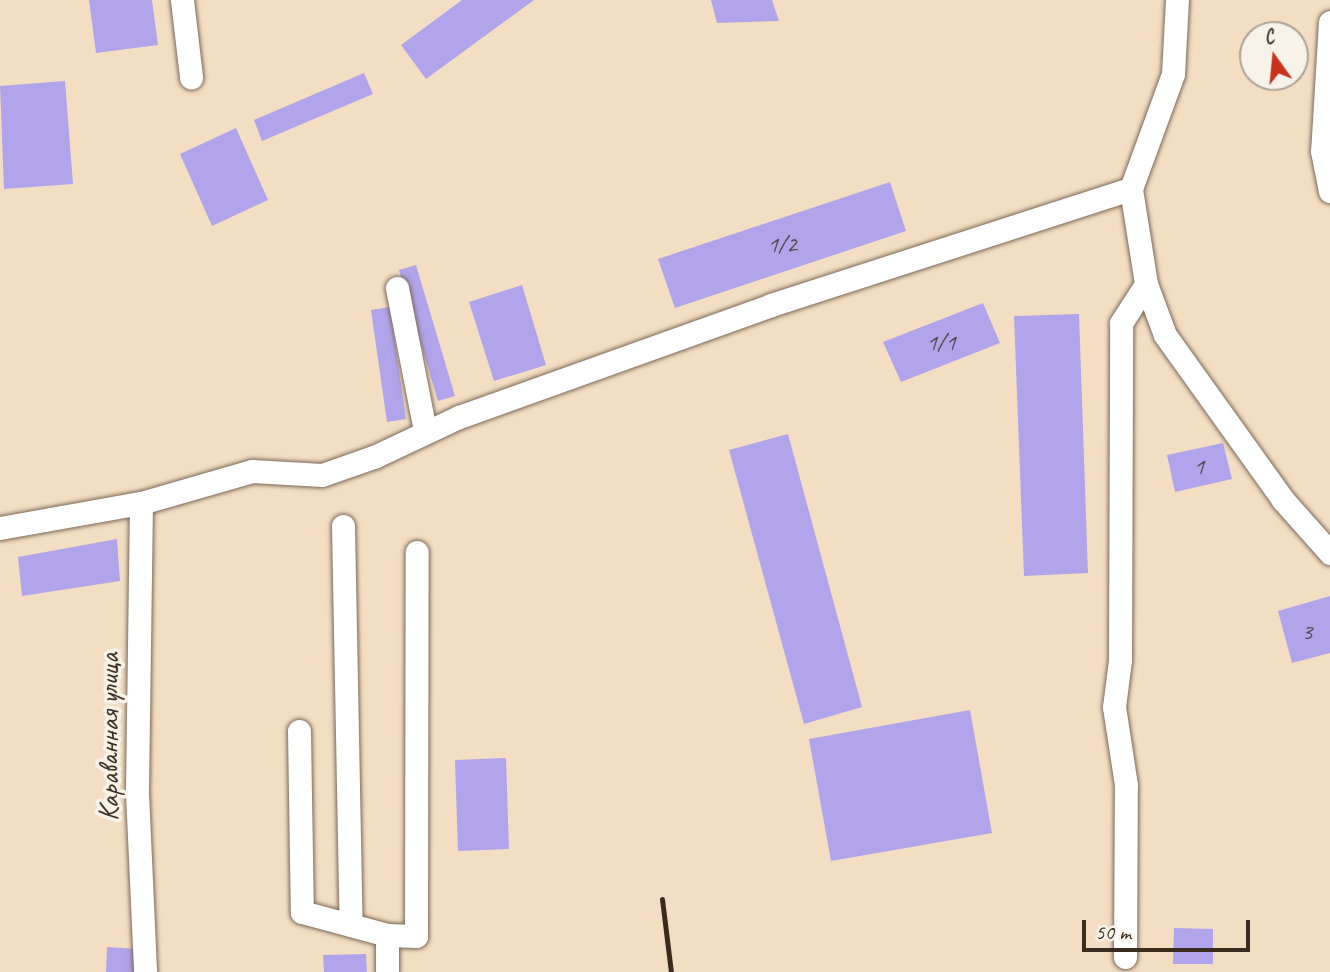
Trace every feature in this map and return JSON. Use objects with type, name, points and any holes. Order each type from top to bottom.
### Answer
[{"type":"street","points":[[182,0],[191,77]]},
{"type":"street","points":[[1177,0],[1172,74],[1130,190],[1146,284],[1165,335],[1283,500],[1330,554]]},
{"type":"street","points":[[1330,22],[1322,151],[1330,191]]},
{"type":"street","points":[[0,528],[141,503],[252,471],[322,475],[376,456],[425,431],[771,305],[1130,190]]},
{"type":"street","points":[[1125,957],[1126,785],[1114,707],[1120,660],[1122,323],[1146,284]]},
{"type":"street","points":[[397,288],[425,431]]},
{"type":"street","name":"Караванная улица","points":[[141,503],[137,793],[145,972]]},
{"type":"street","points":[[343,526],[351,925]]},
{"type":"street","points":[[299,731],[302,912],[387,935],[416,936],[416,552]]},
{"type":"street","points":[[387,935],[387,972]]},
{"type":"building","points":[[89,0],[152,0],[158,45],[96,53]]},
{"type":"building","points":[[462,0],[534,0],[426,79],[401,45]]},
{"type":"building","points":[[711,0],[772,0],[779,21],[717,23]]},
{"type":"building","points":[[364,73],[373,94],[262,141],[254,120]]},
{"type":"building","points":[[65,81],[73,184],[4,189],[0,86]]},
{"type":"building","points":[[236,128],[268,200],[212,226],[180,154]]},
{"type":"building","points":[[890,182],[906,231],[675,308],[658,259]]},
{"type":"building","points":[[416,265],[455,396],[438,401],[399,270]]},
{"type":"building","points":[[522,285],[546,365],[494,381],[469,302]]},
{"type":"building","points":[[983,303],[1000,343],[901,382],[883,342]]},
{"type":"building","points":[[390,307],[406,419],[387,422],[371,310]]},
{"type":"building","points":[[1079,314],[1088,573],[1024,576],[1014,316]]},
{"type":"building","points":[[788,434],[862,707],[804,724],[729,450]]},
{"type":"building","points":[[1223,443],[1232,479],[1175,492],[1167,455]]},
{"type":"building","points":[[117,539],[120,581],[22,596],[18,557]]},
{"type":"building","points":[[1330,596],[1330,653],[1292,663],[1278,611]]},
{"type":"building","points":[[970,710],[992,833],[831,861],[809,739]]},
{"type":"building","points":[[506,758],[509,849],[458,851],[455,760]]},
{"type":"building","points":[[1174,928],[1213,929],[1213,964],[1173,964]]},
{"type":"building","points":[[107,947],[139,949],[139,972],[106,972]]},
{"type":"building","points":[[366,954],[367,972],[324,972],[323,955]]},
{"type":"railway","points":[[662,899],[671,972]]}]
